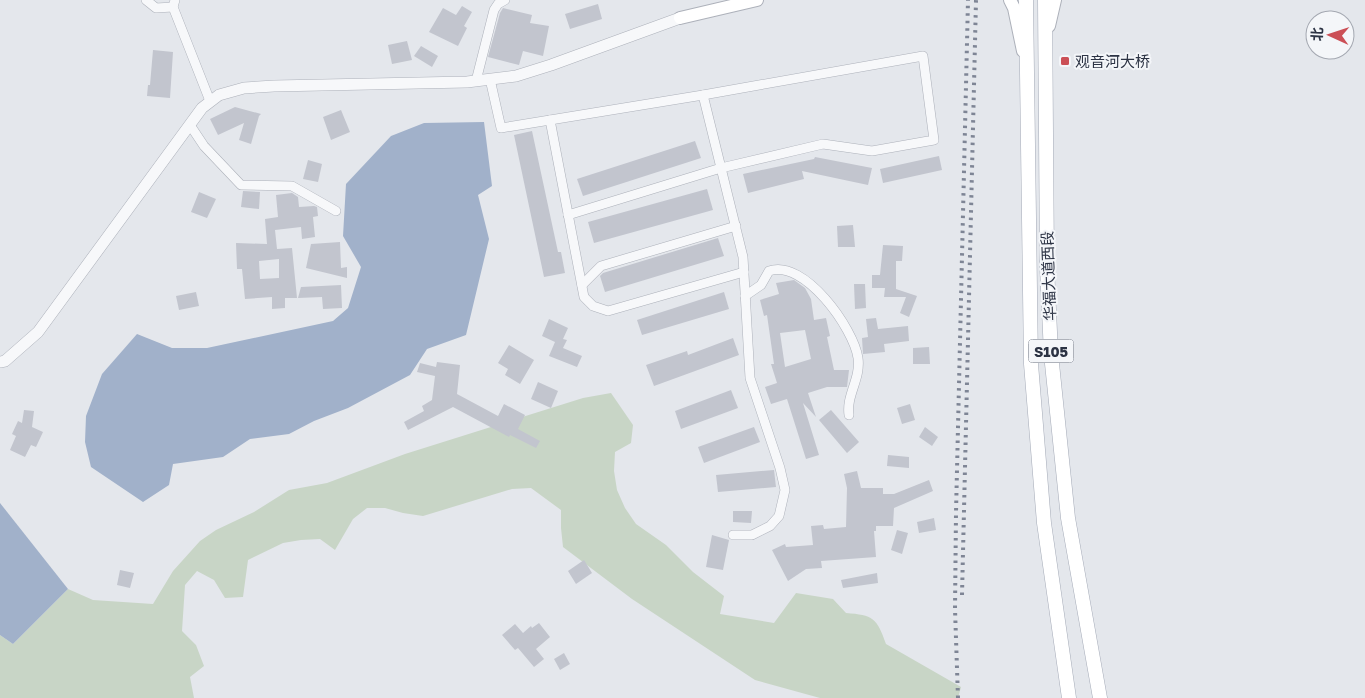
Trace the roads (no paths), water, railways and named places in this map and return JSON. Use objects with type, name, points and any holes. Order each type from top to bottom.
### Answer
[{"type":"main road","points":[[680,18],[702,6],[724,0]]},
{"type":"main road","points":[[680,18],[757,0]]},
{"type":"main road","points":[[1010,0],[1014,8],[1027,64]]},
{"type":"main road","name":"华福大道西段","points":[[1026,0],[1031,364],[1044,523],[1069,698]]},
{"type":"main road","name":"华福大道西段","points":[[1045,0],[1047,268],[1051,354],[1068,518],[1100,698]]},
{"type":"main road","points":[[1045,45],[1055,0]]},
{"type":"street","points":[[146,0],[156,8],[174,4],[210,102]]},
{"type":"street","points":[[476,81],[494,10],[498,4],[505,0]]},
{"type":"street","points":[[0,362],[5,361],[38,332],[202,108],[219,94],[244,88],[274,86],[412,84],[476,81],[516,76],[680,18]]},
{"type":"street","points":[[490,79],[501,128],[923,56],[934,140],[872,151],[824,144],[721,168],[568,215]]},
{"type":"street","points":[[703,95],[743,257],[750,378],[780,468],[785,490],[779,516],[770,526],[752,535],[733,536]]},
{"type":"street","points":[[550,120],[584,297],[593,306],[608,310],[744,272]]},
{"type":"street","points":[[190,125],[204,146],[241,185],[292,186],[336,211]]},
{"type":"street","points":[[582,285],[601,266],[736,226]]},
{"type":"street","points":[[745,296],[760,285],[769,270],[781,268],[801,276],[821,294],[854,343],[858,358],[858,374],[848,402],[849,415]]},
{"type":"water","points":[[484,122],[492,186],[478,195],[489,239],[466,335],[427,349],[410,375],[348,408],[314,421],[289,434],[250,439],[223,457],[173,464],[169,485],[143,502],[91,467],[85,442],[86,416],[102,374],[137,334],[172,348],[207,348],[333,321],[348,308],[361,267],[343,236],[346,184],[391,136],[424,123]]},
{"type":"water","points":[[0,503],[68,589],[13,644],[0,635]]},
{"type":"railway","points":[[958,698],[955,609],[956,513],[968,0]]},
{"type":"railway","points":[[962,595],[976,0]]},
{"type":"place","name":"观音河大桥","points":[[1065,61]]}]
